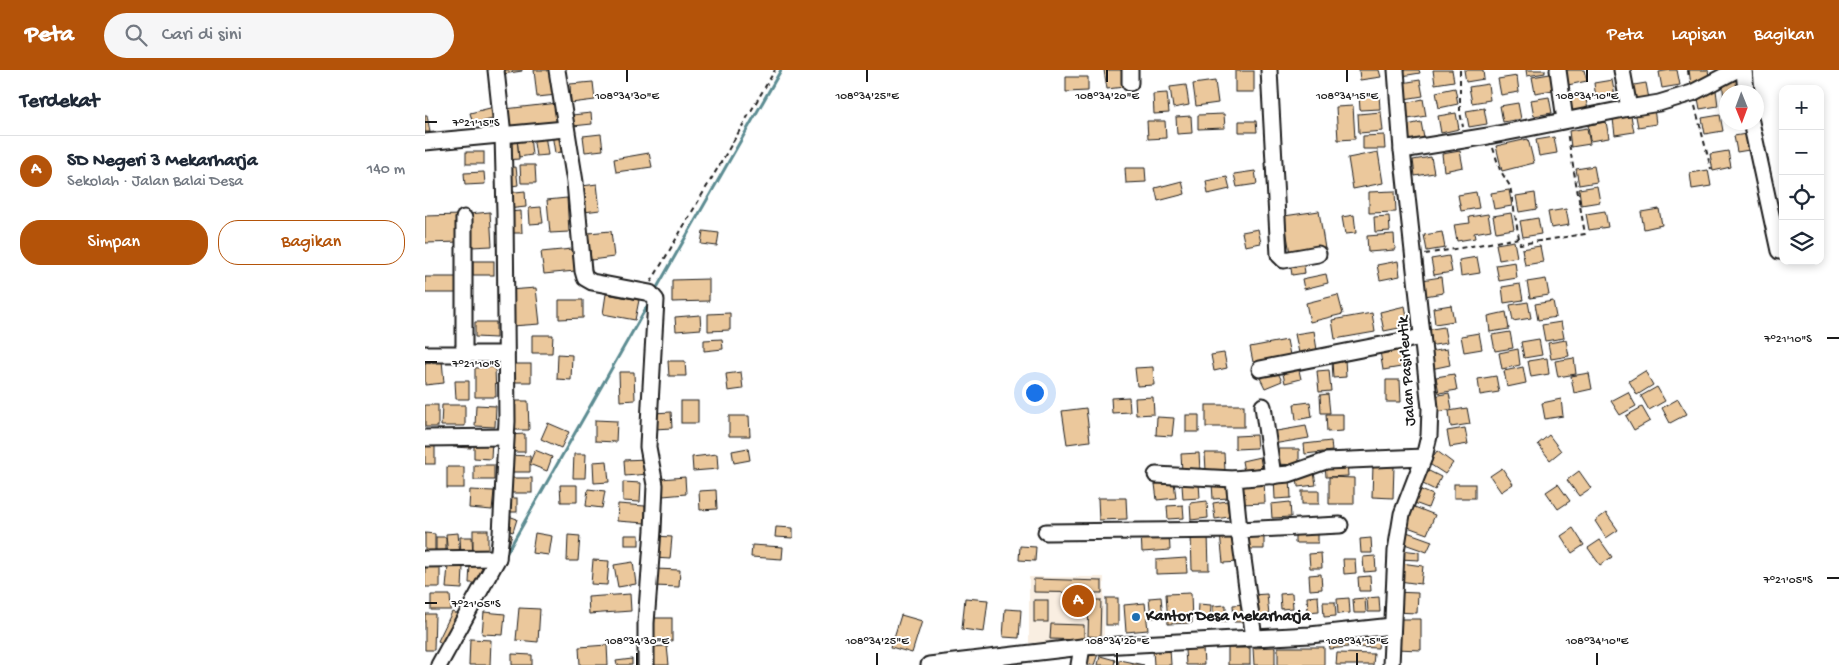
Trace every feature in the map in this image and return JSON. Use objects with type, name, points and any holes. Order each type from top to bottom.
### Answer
[{"type":"street","points":[[439,665],[498,558],[501,534],[506,354],[503,135],[496,70]]},
{"type":"street","points":[[557,70],[575,182],[585,278],[592,282],[650,295],[648,447],[655,485],[645,623],[646,665]]},
{"type":"street","points":[[1269,70],[1279,256],[1284,260],[1318,254]]},
{"type":"street","name":"Jalan Pasirleutik","points":[[1391,665],[1396,551],[1402,514],[1424,457],[1429,436],[1430,408],[1422,337],[1422,319],[1402,150],[1396,70]]},
{"type":"street","points":[[1558,70],[1565,120]]},
{"type":"street","points":[[1622,70],[1629,108]]},
{"type":"street","points":[[1402,150],[1488,136],[1659,102],[1692,93],[1736,70]]},
{"type":"street","points":[[1744,70],[1745,85]]},
{"type":"street","points":[[425,142],[565,129]]},
{"type":"street","points":[[1753,130],[1779,251]]},
{"type":"street","points":[[464,218],[464,355]]},
{"type":"street","points":[[1260,369],[1422,337]]},
{"type":"street","points":[[425,354],[506,354]]},
{"type":"street","points":[[1263,406],[1273,476]]},
{"type":"street","points":[[425,438],[505,437]]},
{"type":"street","points":[[1156,475],[1234,479],[1289,474],[1326,461],[1424,457]]},
{"type":"street","points":[[1234,479],[1254,638]]},
{"type":"street","points":[[1046,532],[1239,530],[1340,524]]},
{"type":"street","points":[[425,559],[498,558]]},
{"type":"street","points":[[929,665],[1082,647],[1310,635],[1392,626]]},
{"type":"street","points":[[1079,665],[1082,647]]},
{"type":"path","points":[[650,295],[775,70]]},
{"type":"path","points":[[1461,70],[1460,112],[1465,139]]},
{"type":"path","points":[[1688,70],[1711,169]]},
{"type":"path","points":[[1488,136],[1500,170],[1510,186],[1520,244],[1585,234],[1565,120]]},
{"type":"path","points":[[1415,256],[1519,238]]},
{"type":"shaded area","points":[[1029,577],[1104,577],[1104,643],[1029,643]]},
{"type":"building","points":[[502,70],[522,70],[522,71],[503,74]]},
{"type":"building","points":[[534,70],[555,70],[557,95],[537,97]]},
{"type":"building","points":[[1104,70],[1122,70],[1124,87],[1107,89]]},
{"type":"building","points":[[1359,70],[1379,70],[1381,77],[1360,80]]},
{"type":"building","points":[[1401,70],[1419,70],[1420,73],[1402,76]]},
{"type":"building","points":[[1433,70],[1452,70],[1454,81],[1435,84]]},
{"type":"building","points":[[1464,70],[1483,70],[1484,79],[1466,82]]},
{"type":"building","points":[[1526,70],[1545,70],[1545,73],[1527,76]]},
{"type":"building","points":[[1566,70],[1584,70],[1587,81],[1568,85]]},
{"type":"building","points":[[1677,70],[1680,85],[1662,88],[1659,72]]},
{"type":"building","points":[[1689,70],[1708,70],[1710,82],[1691,85]]},
{"type":"building","points":[[1235,71],[1254,71],[1254,92],[1235,92]]},
{"type":"building","points":[[1550,74],[1553,90],[1535,93],[1532,77]]},
{"type":"building","points":[[1517,76],[1519,92],[1501,95],[1498,79]]},
{"type":"building","points":[[1066,77],[1088,77],[1088,91],[1066,92]]},
{"type":"building","points":[[1740,79],[1741,85],[1722,85],[1722,82]]},
{"type":"building","points":[[1420,80],[1423,96],[1404,99],[1402,83]]},
{"type":"building","points":[[1612,80],[1615,96],[1596,99],[1594,83]]},
{"type":"building","points":[[1215,81],[1218,103],[1196,106],[1193,84]]},
{"type":"building","points":[[593,82],[595,100],[571,103],[570,84]]},
{"type":"building","points":[[1646,83],[1649,99],[1630,102],[1628,86]]},
{"type":"building","points":[[1488,84],[1490,100],[1472,103],[1469,87]]},
{"type":"building","points":[[1186,85],[1189,105],[1173,108],[1170,87]]},
{"type":"building","points":[[1455,88],[1458,104],[1439,108],[1436,92]]},
{"type":"building","points":[[1716,90],[1718,106],[1700,109],[1697,93]]},
{"type":"building","points":[[1167,93],[1169,113],[1154,114],[1153,94]]},
{"type":"building","points":[[1379,94],[1380,109],[1360,110],[1359,95]]},
{"type":"building","points":[[1585,94],[1588,110],[1569,113],[1567,97]]},
{"type":"building","points":[[1549,97],[1552,113],[1534,116],[1531,100]]},
{"type":"building","points":[[1423,99],[1426,116],[1408,119],[1405,103]]},
{"type":"building","points":[[558,103],[561,128],[508,135],[505,109]]},
{"type":"building","points":[[1518,103],[1521,119],[1503,122],[1500,106]]},
{"type":"building","points":[[1353,106],[1355,139],[1338,140],[1336,107]]},
{"type":"building","points":[[494,107],[496,118],[473,124],[470,113]]},
{"type":"building","points":[[1484,108],[1487,124],[1469,127],[1466,111]]},
{"type":"building","points":[[1654,108],[1656,124],[1638,127],[1635,111]]},
{"type":"building","points":[[1381,112],[1383,131],[1359,133],[1358,114]]},
{"type":"building","points":[[591,113],[592,124],[573,126],[572,115]]},
{"type":"building","points":[[1456,113],[1459,129],[1441,133],[1438,116]]},
{"type":"building","points":[[1224,114],[1225,128],[1198,129],[1198,115]]},
{"type":"building","points":[[425,115],[427,115],[430,132],[425,132]]},
{"type":"building","points":[[1719,115],[1719,130],[1723,131],[1705,134],[1702,118]]},
{"type":"building","points":[[1191,116],[1192,133],[1177,134],[1176,117]]},
{"type":"building","points":[[1631,116],[1634,132],[1615,135],[1613,119]]},
{"type":"building","points":[[1147,121],[1165,121],[1166,138],[1148,139]]},
{"type":"building","points":[[1239,121],[1256,121],[1257,132],[1239,132]]},
{"type":"building","points":[[1421,122],[1424,138],[1406,142],[1403,126]]},
{"type":"building","points":[[1606,122],[1609,138],[1590,141],[1588,125]]},
{"type":"building","points":[[1587,128],[1590,144],[1571,147],[1569,131]]},
{"type":"building","points":[[564,132],[567,151],[555,153],[552,134]]},
{"type":"building","points":[[1752,133],[1755,149],[1737,152],[1734,136]]},
{"type":"building","points":[[601,134],[603,150],[585,152],[583,136]]},
{"type":"building","points":[[545,135],[548,155],[536,156],[533,136]]},
{"type":"building","points":[[1384,135],[1385,149],[1363,149],[1363,136]]},
{"type":"building","points":[[530,136],[532,155],[519,157],[517,138]]},
{"type":"building","points":[[1554,137],[1557,153],[1539,156],[1536,140]]},
{"type":"building","points":[[517,139],[519,159],[506,160],[504,141]]},
{"type":"building","points":[[1528,139],[1534,163],[1502,171],[1496,146]]},
{"type":"building","points":[[1460,151],[1463,167],[1444,171],[1442,154]]},
{"type":"building","points":[[1728,151],[1731,167],[1713,171],[1710,154]]},
{"type":"building","points":[[466,152],[484,152],[484,164],[466,164]]},
{"type":"building","points":[[1378,152],[1383,183],[1353,189],[1348,158]]},
{"type":"building","points":[[649,153],[652,167],[616,172],[614,159]]},
{"type":"building","points":[[1431,157],[1434,173],[1415,176],[1413,160]]},
{"type":"building","points":[[520,165],[535,165],[536,183],[521,183]]},
{"type":"building","points":[[1594,166],[1597,182],[1579,185],[1576,169]]},
{"type":"building","points":[[516,167],[518,185],[506,187],[504,168]]},
{"type":"building","points":[[1125,168],[1145,168],[1146,182],[1126,183]]},
{"type":"building","points":[[1708,170],[1711,186],[1692,189],[1690,173]]},
{"type":"building","points":[[1255,171],[1257,184],[1237,187],[1234,174]]},
{"type":"building","points":[[484,172],[485,184],[465,185],[464,173]]},
{"type":"building","points":[[1227,177],[1230,189],[1208,194],[1206,181]]},
{"type":"building","points":[[1182,181],[1185,194],[1158,201],[1155,188]]},
{"type":"building","points":[[597,184],[600,210],[584,212],[582,186]]},
{"type":"building","points":[[1597,186],[1600,202],[1581,205],[1579,189]]},
{"type":"building","points":[[1509,190],[1512,206],[1494,209],[1491,193]]},
{"type":"building","points":[[525,191],[526,207],[507,209],[506,193]]},
{"type":"building","points":[[1395,191],[1396,212],[1369,213],[1369,192]]},
{"type":"building","points":[[1476,192],[1479,208],[1461,211],[1458,195]]},
{"type":"building","points":[[1535,193],[1537,209],[1519,212],[1516,196]]},
{"type":"building","points":[[567,198],[569,232],[550,233],[547,200]]},
{"type":"building","points":[[541,207],[543,223],[530,224],[529,208]]},
{"type":"building","points":[[1566,209],[1569,225],[1551,228],[1548,212]]},
{"type":"building","points":[[1659,209],[1662,225],[1644,229],[1641,212]]},
{"type":"building","points":[[521,211],[522,233],[509,233],[507,212]]},
{"type":"building","points":[[1319,211],[1325,249],[1290,254],[1284,216]]},
{"type":"building","points":[[1605,211],[1608,227],[1589,230],[1586,214]]},
{"type":"building","points":[[490,212],[492,246],[471,247],[469,214]]},
{"type":"building","points":[[1511,213],[1514,229],[1496,232],[1493,216]]},
{"type":"building","points":[[1488,214],[1491,230],[1474,233],[1475,238],[1457,241],[1454,225],[1470,223],[1469,217]]},
{"type":"building","points":[[461,215],[461,242],[425,243],[425,216]]},
{"type":"building","points":[[1354,215],[1356,233],[1345,234],[1342,217]]},
{"type":"building","points":[[1389,216],[1390,231],[1375,232],[1374,217]]},
{"type":"building","points":[[1538,218],[1541,234],[1523,237],[1520,221]]},
{"type":"building","points":[[1258,229],[1261,243],[1245,246],[1242,232]]},
{"type":"building","points":[[611,231],[614,257],[591,260],[588,233]]},
{"type":"building","points":[[703,231],[719,233],[717,246],[701,244]]},
{"type":"building","points":[[1442,232],[1445,248],[1427,251],[1424,235]]},
{"type":"building","points":[[1394,234],[1395,250],[1368,252],[1367,236]]},
{"type":"building","points":[[1514,241],[1517,257],[1499,260],[1496,244]]},
{"type":"building","points":[[1540,246],[1543,262],[1525,265],[1522,249]]},
{"type":"building","points":[[572,249],[575,271],[544,274],[541,252]]},
{"type":"building","points":[[1449,256],[1452,272],[1434,275],[1431,259]]},
{"type":"building","points":[[1477,257],[1480,273],[1461,276],[1459,260]]},
{"type":"building","points":[[1303,259],[1305,273],[1292,275],[1290,262]]},
{"type":"building","points":[[473,261],[494,261],[494,275],[473,275]]},
{"type":"building","points":[[1398,261],[1400,276],[1380,280],[1377,265]]},
{"type":"building","points":[[1515,262],[1517,278],[1499,281],[1496,265]]},
{"type":"building","points":[[1326,274],[1328,283],[1304,289],[1302,279]]},
{"type":"building","points":[[425,277],[458,277],[458,293],[425,293]]},
{"type":"building","points":[[1441,277],[1443,293],[1425,296],[1422,280]]},
{"type":"building","points":[[709,279],[709,301],[672,302],[672,280]]},
{"type":"building","points":[[1546,279],[1549,295],[1530,298],[1527,282]]},
{"type":"building","points":[[1520,284],[1523,300],[1504,303],[1502,287]]},
{"type":"building","points":[[536,288],[540,324],[512,326],[509,290]]},
{"type":"building","points":[[606,294],[639,300],[635,320],[603,314]]},
{"type":"building","points":[[1338,295],[1343,314],[1310,322],[1306,303]]},
{"type":"building","points":[[559,300],[583,300],[583,318],[559,319]]},
{"type":"building","points":[[1553,301],[1556,317],[1538,320],[1535,304]]},
{"type":"building","points":[[1528,302],[1531,318],[1513,321],[1510,305]]},
{"type":"building","points":[[1451,305],[1454,321],[1435,324],[1433,308]]},
{"type":"building","points":[[1405,306],[1409,326],[1384,331],[1380,312]]},
{"type":"building","points":[[1506,312],[1509,329],[1490,332],[1488,316]]},
{"type":"building","points":[[730,313],[730,330],[708,331],[708,314]]},
{"type":"building","points":[[1372,313],[1375,332],[1335,339],[1332,320]]},
{"type":"building","points":[[700,315],[701,329],[676,331],[675,317]]},
{"type":"building","points":[[475,322],[496,322],[496,338],[475,337]]},
{"type":"building","points":[[1561,322],[1564,338],[1545,341],[1542,325]]},
{"type":"building","points":[[1444,327],[1447,343],[1428,346],[1426,330]]},
{"type":"building","points":[[1314,331],[1317,350],[1299,353],[1295,334]]},
{"type":"building","points":[[1510,332],[1513,348],[1495,351],[1492,335]]},
{"type":"building","points":[[1479,333],[1482,349],[1464,352],[1461,336]]},
{"type":"building","points":[[532,335],[553,335],[552,353],[532,353]]},
{"type":"building","points":[[722,339],[723,349],[704,351],[704,340]]},
{"type":"building","points":[[1539,339],[1542,355],[1524,358],[1521,342]]},
{"type":"building","points":[[1287,340],[1290,355],[1253,362],[1250,347]]},
{"type":"building","points":[[1566,340],[1569,356],[1551,359],[1548,343]]},
{"type":"building","points":[[1404,348],[1407,366],[1383,370],[1380,351]]},
{"type":"building","points":[[1447,349],[1450,365],[1431,369],[1428,352]]},
{"type":"building","points":[[1518,349],[1520,365],[1502,369],[1499,353]]},
{"type":"building","points":[[1224,353],[1227,368],[1214,371],[1211,355]]},
{"type":"building","points":[[558,354],[572,355],[571,380],[557,379]]},
{"type":"building","points":[[1547,358],[1549,374],[1531,377],[1528,361]]},
{"type":"building","points":[[1574,358],[1576,374],[1558,377],[1555,361]]},
{"type":"building","points":[[1345,359],[1346,377],[1333,378],[1332,360]]},
{"type":"building","points":[[442,360],[444,383],[425,385],[425,361]]},
{"type":"building","points":[[668,361],[685,361],[686,376],[669,376]]},
{"type":"building","points":[[514,364],[531,364],[531,382],[514,382]]},
{"type":"building","points":[[1298,366],[1301,379],[1285,383],[1282,369]]},
{"type":"building","points":[[495,367],[496,397],[475,397],[475,368]]},
{"type":"building","points":[[1153,367],[1154,385],[1137,386],[1135,368]]},
{"type":"building","points":[[1523,367],[1526,383],[1507,387],[1504,371]]},
{"type":"building","points":[[1276,369],[1282,381],[1265,388],[1259,376]]},
{"type":"building","points":[[1329,370],[1331,391],[1319,392],[1317,371]]},
{"type":"building","points":[[1645,371],[1653,385],[1637,395],[1629,381]]},
{"type":"building","points":[[619,372],[634,372],[635,400],[620,401]]},
{"type":"building","points":[[741,372],[743,389],[728,391],[726,374]]},
{"type":"building","points":[[1589,373],[1592,389],[1574,393],[1571,376]]},
{"type":"building","points":[[1454,374],[1457,390],[1439,393],[1436,377]]},
{"type":"building","points":[[1496,376],[1499,392],[1480,395],[1478,379]]},
{"type":"building","points":[[1386,380],[1400,380],[1401,402],[1386,402]]},
{"type":"building","points":[[455,381],[469,381],[469,399],[456,399]]},
{"type":"building","points":[[1657,387],[1665,401],[1649,410],[1641,396]]},
{"type":"building","points":[[1628,392],[1636,406],[1620,415],[1611,401]]},
{"type":"building","points":[[1449,393],[1452,409],[1433,413],[1430,397]]},
{"type":"building","points":[[1328,394],[1330,413],[1321,413],[1320,395]]},
{"type":"building","points":[[1129,397],[1130,412],[1112,413],[1111,398]]},
{"type":"building","points":[[1153,397],[1154,414],[1136,415],[1135,398]]},
{"type":"building","points":[[1561,399],[1563,416],[1545,419],[1542,403]]},
{"type":"building","points":[[1678,399],[1687,414],[1670,423],[1662,408]]},
{"type":"building","points":[[511,401],[528,401],[529,430],[511,430]]},
{"type":"building","points":[[681,401],[698,401],[698,423],[681,423]]},
{"type":"building","points":[[1310,402],[1312,417],[1296,420],[1294,404]]},
{"type":"building","points":[[425,405],[438,405],[438,427],[425,427]]},
{"type":"building","points":[[442,405],[465,405],[465,426],[441,426]]},
{"type":"building","points":[[476,405],[496,406],[495,427],[475,426]]},
{"type":"building","points":[[1206,405],[1244,405],[1244,427],[1206,427]]},
{"type":"building","points":[[1642,407],[1650,421],[1634,430],[1626,416]]},
{"type":"building","points":[[1086,408],[1090,441],[1067,444],[1062,411]]},
{"type":"building","points":[[1467,408],[1470,424],[1451,427],[1449,411]]},
{"type":"building","points":[[671,412],[672,428],[654,429],[653,413]]},
{"type":"building","points":[[1326,414],[1343,414],[1343,431],[1327,432]]},
{"type":"building","points":[[1186,415],[1199,415],[1199,432],[1186,432]]},
{"type":"building","points":[[729,416],[749,416],[750,436],[729,436]]},
{"type":"building","points":[[1157,417],[1174,418],[1172,436],[1156,435]]},
{"type":"building","points":[[595,420],[617,421],[616,442],[595,441]]},
{"type":"building","points":[[548,423],[569,432],[561,448],[541,439]]},
{"type":"building","points":[[1306,426],[1309,438],[1273,444],[1271,432]]},
{"type":"building","points":[[1465,428],[1468,444],[1450,447],[1447,431]]},
{"type":"building","points":[[525,434],[525,452],[507,452],[507,435]]},
{"type":"building","points":[[1256,435],[1257,448],[1235,449],[1235,436]]},
{"type":"building","points":[[1549,435],[1561,451],[1550,460],[1538,444]]},
{"type":"building","points":[[474,438],[492,439],[491,459],[474,458]]},
{"type":"building","points":[[454,440],[471,442],[471,448],[453,447]]},
{"type":"building","points":[[1331,441],[1332,451],[1305,454],[1304,444]]},
{"type":"building","points":[[425,444],[435,444],[435,464],[425,464]]},
{"type":"building","points":[[748,448],[750,460],[734,463],[732,451]]},
{"type":"building","points":[[1275,449],[1299,449],[1299,465],[1275,464]]},
{"type":"building","points":[[535,450],[552,457],[547,471],[529,464]]},
{"type":"building","points":[[1437,451],[1453,463],[1445,474],[1428,463]]},
{"type":"building","points":[[1199,453],[1200,471],[1182,472],[1181,454]]},
{"type":"building","points":[[1205,453],[1224,453],[1225,470],[1206,471]]},
{"type":"building","points":[[574,454],[586,454],[585,478],[573,478]]},
{"type":"building","points":[[717,454],[718,469],[693,471],[692,457]]},
{"type":"building","points":[[507,455],[530,456],[530,472],[507,472]]},
{"type":"building","points":[[1260,457],[1262,468],[1244,472],[1242,461]]},
{"type":"building","points":[[647,459],[648,474],[625,476],[624,460]]},
{"type":"building","points":[[607,461],[609,482],[594,483],[593,462]]},
{"type":"building","points":[[1347,461],[1348,476],[1326,477],[1325,463]]},
{"type":"building","points":[[474,465],[494,465],[494,480],[474,480]]},
{"type":"building","points":[[1373,465],[1394,466],[1393,498],[1372,497]]},
{"type":"building","points":[[447,467],[464,467],[464,488],[447,488]]},
{"type":"building","points":[[1423,468],[1441,477],[1435,490],[1417,481]]},
{"type":"building","points":[[1502,468],[1513,484],[1501,492],[1490,476]]},
{"type":"building","points":[[1579,471],[1591,488],[1579,496],[1567,480]]},
{"type":"building","points":[[1314,472],[1316,485],[1298,487],[1297,474]]},
{"type":"building","points":[[1290,476],[1291,498],[1275,499],[1274,477]]},
{"type":"building","points":[[685,477],[686,494],[663,496],[661,479]]},
{"type":"building","points":[[1329,477],[1354,478],[1354,504],[1329,504]]},
{"type":"building","points":[[505,478],[532,478],[532,493],[505,493]]},
{"type":"building","points":[[1264,479],[1265,503],[1241,504],[1240,480]]},
{"type":"building","points":[[623,482],[641,483],[640,502],[623,501]]},
{"type":"building","points":[[1174,482],[1176,498],[1157,500],[1155,484]]},
{"type":"building","points":[[1228,482],[1229,498],[1213,499],[1212,483]]},
{"type":"building","points":[[1199,483],[1200,498],[1183,499],[1182,485]]},
{"type":"building","points":[[1454,484],[1475,484],[1475,498],[1454,498]]},
{"type":"building","points":[[1558,484],[1570,501],[1558,509],[1546,492]]},
{"type":"building","points":[[560,485],[577,485],[577,502],[561,502]]},
{"type":"building","points":[[1414,487],[1433,495],[1428,508],[1409,501]]},
{"type":"building","points":[[588,489],[605,491],[602,508],[586,506]]},
{"type":"building","points":[[470,490],[494,491],[492,510],[469,508]]},
{"type":"building","points":[[716,490],[717,509],[700,510],[699,491]]},
{"type":"building","points":[[1302,491],[1319,491],[1319,504],[1302,504]]},
{"type":"building","points":[[504,498],[517,498],[517,512],[504,512]]},
{"type":"building","points":[[1098,498],[1126,498],[1127,519],[1099,520]]},
{"type":"building","points":[[1207,501],[1208,518],[1191,520],[1190,503]]},
{"type":"building","points":[[1227,501],[1229,517],[1215,519],[1213,503]]},
{"type":"building","points":[[1290,502],[1291,517],[1272,518],[1271,504]]},
{"type":"building","points":[[618,504],[645,506],[645,523],[617,521]]},
{"type":"building","points":[[1183,505],[1184,518],[1168,519],[1167,506]]},
{"type":"building","points":[[1412,506],[1435,515],[1427,534],[1405,526]]},
{"type":"building","points":[[1606,513],[1618,530],[1606,538],[1595,521]]},
{"type":"building","points":[[506,515],[517,519],[513,532],[502,528]]},
{"type":"building","points":[[1318,526],[1318,543],[1295,543],[1295,527]]},
{"type":"building","points":[[776,527],[793,528],[793,538],[775,537]]},
{"type":"building","points":[[1573,528],[1584,545],[1572,553],[1561,536]]},
{"type":"building","points":[[473,530],[488,530],[488,555],[473,555]]},
{"type":"building","points":[[1169,531],[1170,550],[1142,552],[1141,533]]},
{"type":"building","points":[[1404,531],[1432,541],[1427,552],[1399,542]]},
{"type":"building","points":[[1236,532],[1239,562],[1223,563],[1220,533]]},
{"type":"building","points":[[1243,532],[1264,533],[1264,549],[1243,549]]},
{"type":"building","points":[[425,533],[435,534],[435,555],[425,555]]},
{"type":"building","points":[[458,533],[460,556],[448,557],[446,534]]},
{"type":"building","points":[[504,533],[512,535],[508,548],[500,545]]},
{"type":"building","points":[[535,533],[552,536],[549,555],[532,553]]},
{"type":"building","points":[[1191,534],[1208,534],[1209,570],[1192,570]]},
{"type":"building","points":[[568,535],[580,536],[578,561],[567,561]]},
{"type":"building","points":[[625,535],[639,535],[639,545],[625,545]]},
{"type":"building","points":[[656,536],[672,537],[670,559],[654,558]]},
{"type":"building","points":[[436,537],[446,537],[446,551],[436,552]]},
{"type":"building","points":[[460,537],[472,537],[473,555],[461,555]]},
{"type":"building","points":[[1371,538],[1372,553],[1361,553],[1360,539]]},
{"type":"building","points":[[1600,540],[1612,557],[1600,565],[1588,548]]},
{"type":"building","points":[[752,545],[783,547],[782,559],[751,557]]},
{"type":"building","points":[[1020,546],[1036,547],[1035,561],[1019,560]]},
{"type":"building","points":[[1400,550],[1419,552],[1419,560],[1399,559]]},
{"type":"building","points":[[1321,553],[1322,568],[1310,568],[1309,554]]},
{"type":"building","points":[[1375,556],[1376,571],[1364,572],[1363,557]]},
{"type":"building","points":[[1186,558],[1187,573],[1156,574],[1156,560]]},
{"type":"building","points":[[1343,559],[1355,559],[1356,573],[1344,574]]},
{"type":"building","points":[[593,560],[609,561],[607,585],[591,584]]},
{"type":"building","points":[[633,562],[636,584],[618,587],[614,565]]},
{"type":"building","points":[[425,563],[440,563],[440,587],[425,587]]},
{"type":"building","points":[[1401,563],[1423,566],[1421,584],[1399,581]]},
{"type":"building","points":[[470,565],[482,566],[482,583],[469,583]]},
{"type":"building","points":[[448,566],[463,567],[462,589],[446,588]]},
{"type":"building","points":[[655,569],[680,570],[679,587],[654,586]]},
{"type":"building","points":[[1321,574],[1322,589],[1310,590],[1309,575]]},
{"type":"building","points":[[1370,576],[1371,591],[1359,591],[1358,577]]},
{"type":"building","points":[[1034,579],[1102,581],[1102,593],[1034,592]]},
{"type":"building","points":[[1394,592],[1418,593],[1417,613],[1394,612]]},
{"type":"building","points":[[1191,593],[1192,623],[1168,624],[1166,594]]},
{"type":"building","points":[[1292,593],[1293,608],[1281,609],[1280,594]]},
{"type":"building","points":[[630,594],[631,611],[589,614],[588,597]]},
{"type":"building","points":[[1267,594],[1269,616],[1254,617],[1252,595]]},
{"type":"building","points":[[431,595],[450,595],[451,610],[431,610]]},
{"type":"building","points":[[1318,596],[1319,611],[1308,612],[1307,597]]},
{"type":"building","points":[[1161,597],[1163,617],[1151,618],[1149,598]]},
{"type":"building","points":[[1379,597],[1380,612],[1368,612],[1367,598]]},
{"type":"building","points":[[965,598],[988,600],[984,632],[962,629]]},
{"type":"building","points":[[1106,598],[1118,598],[1118,625],[1106,625]]},
{"type":"building","points":[[1349,598],[1350,613],[1338,614],[1337,599]]},
{"type":"building","points":[[1365,598],[1366,613],[1354,613],[1353,599]]},
{"type":"building","points":[[1034,600],[1048,600],[1048,622],[1034,622]]},
{"type":"building","points":[[1089,600],[1101,600],[1100,637],[1088,636]]},
{"type":"building","points":[[1323,602],[1335,602],[1336,616],[1324,617]]},
{"type":"building","name":"Kantor Desa Mekarharja","points":[[1145,603],[1148,630],[1126,632],[1124,605]]},
{"type":"building","points":[[1198,604],[1211,605],[1210,622],[1197,621]]},
{"type":"building","points":[[1245,604],[1246,622],[1234,622],[1233,605]]},
{"type":"building","points":[[1226,605],[1226,622],[1213,623],[1213,606]]},
{"type":"building","points":[[519,608],[540,609],[538,642],[516,640]]},
{"type":"building","points":[[1005,609],[1021,610],[1019,638],[1003,637]]},
{"type":"building","points":[[452,612],[461,616],[446,645],[438,641]]},
{"type":"building","points":[[484,612],[505,614],[503,635],[482,634]]},
{"type":"building","points":[[425,614],[435,614],[434,650],[425,650]]},
{"type":"building","points":[[901,615],[922,621],[912,653],[891,647]]},
{"type":"building","points":[[650,618],[672,618],[672,641],[650,641]]},
{"type":"building","points":[[1396,619],[1421,619],[1421,650],[1395,649]]},
{"type":"building","points":[[1051,624],[1084,625],[1084,640],[1050,639]]},
{"type":"building","points":[[1356,630],[1380,632],[1378,648],[1355,647]]},
{"type":"building","points":[[1346,631],[1348,647],[1330,649],[1328,633]]},
{"type":"building","points":[[470,639],[491,640],[490,665],[469,665]]},
{"type":"building","points":[[607,645],[608,665],[580,665],[579,647]]},
{"type":"building","points":[[667,646],[669,665],[653,665],[651,647]]},
{"type":"building","points":[[1275,647],[1275,665],[1254,665],[1253,648]]},
{"type":"building","points":[[1278,647],[1324,647],[1324,665],[1278,665]]},
{"type":"building","points":[[1203,648],[1204,665],[1186,665],[1185,650]]},
{"type":"building","points":[[1228,648],[1250,648],[1250,665],[1228,665]]},
{"type":"building","points":[[1170,649],[1171,665],[1154,665],[1153,650]]},
{"type":"building","points":[[1088,651],[1098,654],[1094,665],[1083,665]]},
{"type":"building","points":[[1337,653],[1374,654],[1373,665],[1336,665]]},
{"type":"building","points":[[512,654],[532,655],[532,665],[512,665]]},
{"type":"building","points":[[1100,656],[1115,660],[1114,665],[1098,665]]},
{"type":"building","points":[[632,659],[632,665],[617,665],[616,661]]},
{"type":"building","points":[[1119,660],[1144,665],[1118,665]]},
{"type":"waterway","points":[[655,291],[781,70]]},
{"type":"waterway","points":[[505,556],[650,301]]},
{"type":"place","name":"SD Negeri 3 Mekarharja","points":[[1078,601]]},
{"type":"place","name":"Kantor Desa Mekarharja","points":[[1136,617]]}]
